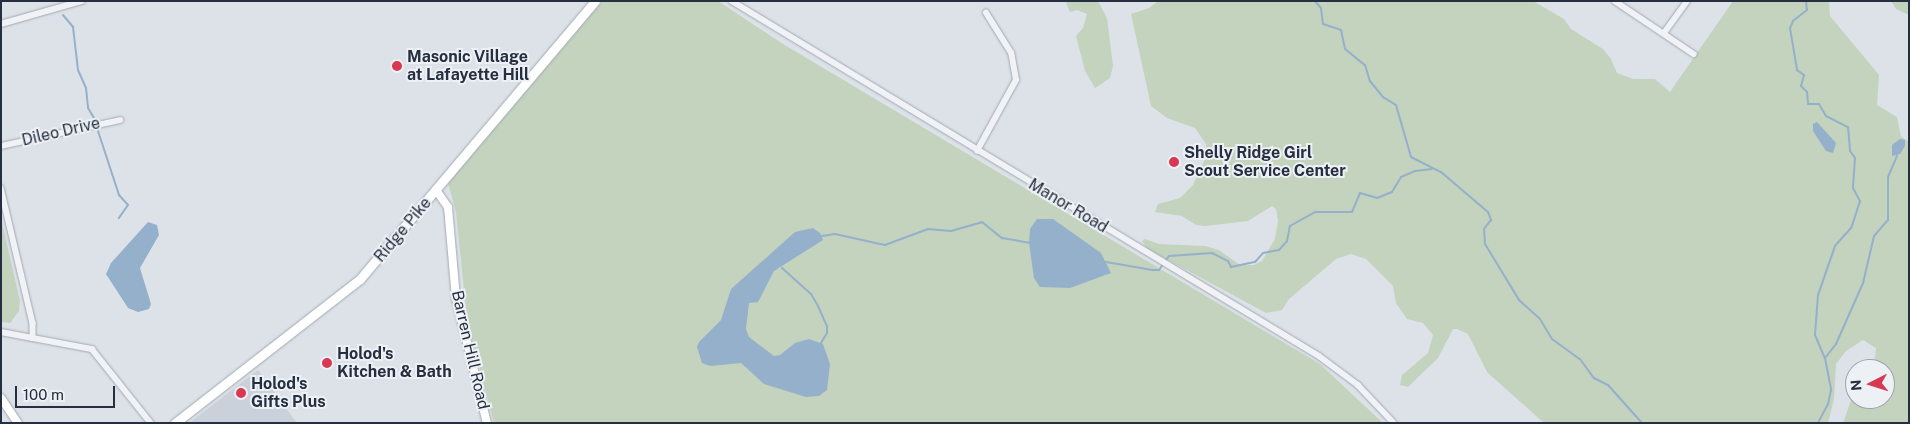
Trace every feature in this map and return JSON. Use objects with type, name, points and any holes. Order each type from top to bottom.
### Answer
[{"type":"main road","name":"Ridge Pike","points":[[175,423],[360,279],[595,1]]},
{"type":"street","points":[[1,24],[82,1]]},
{"type":"street","name":"Manor Road","points":[[732,1],[977,151],[1326,360],[1369,395],[1394,423]]},
{"type":"street","points":[[1615,1],[1694,54]]},
{"type":"street","points":[[1664,33],[1687,1]]},
{"type":"street","points":[[977,151],[1016,80],[1011,54],[986,13]]},
{"type":"street","name":"Dileo Drive","points":[[1,146],[120,120]]},
{"type":"street","points":[[1,188],[33,323],[33,338]]},
{"type":"street","name":"Barren Hill Road","points":[[436,190],[448,207],[456,298],[487,423]]},
{"type":"street","points":[[1,332],[92,349],[151,423]]},
{"type":"street","points":[[1,398],[18,423]]},
{"type":"shaded area","points":[[258,370],[297,423],[189,423]]},
{"type":"green space","points":[[602,1],[718,1],[783,44],[1320,364],[1383,423],[494,423],[467,320],[456,212],[448,183]]},
{"type":"green space","points":[[1098,1],[1107,18],[1113,66],[1110,78],[1095,88],[1085,71],[1076,36],[1083,28],[1087,14],[1077,10],[1070,12],[1066,2]]},
{"type":"green space","points":[[1158,1],[1533,1],[1564,19],[1571,29],[1603,49],[1611,59],[1617,73],[1633,79],[1655,79],[1670,92],[1733,1],[1829,1],[1830,16],[1879,75],[1877,105],[1897,117],[1901,136],[1909,142],[1909,423],[1843,423],[1848,409],[1895,409],[1895,359],[1875,359],[1876,348],[1863,340],[1846,351],[1836,364],[1834,399],[1828,423],[1544,423],[1487,372],[1468,334],[1457,329],[1453,329],[1438,358],[1408,387],[1400,385],[1402,375],[1428,353],[1433,335],[1423,323],[1407,319],[1396,303],[1393,286],[1366,259],[1351,254],[1336,259],[1289,299],[1282,310],[1266,313],[1148,249],[1142,241],[1145,239],[1159,244],[1205,246],[1219,250],[1240,265],[1254,265],[1262,261],[1275,239],[1278,221],[1276,209],[1272,206],[1248,221],[1205,226],[1196,225],[1182,216],[1155,212],[1158,204],[1180,198],[1193,185],[1207,155],[1206,144],[1195,128],[1167,118],[1151,106],[1131,14],[1149,8]]},
{"type":"green space","points":[[1891,1],[1909,1],[1909,15],[1896,9]]},
{"type":"green space","points":[[1,218],[20,301],[19,311],[10,323],[1,322]]},
{"type":"water","points":[[1817,122],[1836,143],[1833,153],[1826,151],[1813,131],[1813,124]]},
{"type":"water","points":[[1900,139],[1905,140],[1905,146],[1900,154],[1892,156],[1892,145]]},
{"type":"water","points":[[1037,219],[1053,219],[1101,253],[1111,273],[1070,288],[1040,287],[1034,278],[1029,243],[1030,229]]},
{"type":"water","points":[[148,222],[157,225],[159,235],[140,268],[151,304],[149,309],[138,312],[128,308],[106,274],[111,263]]},
{"type":"water","points":[[813,228],[820,233],[823,240],[774,271],[758,302],[749,303],[746,329],[749,337],[774,356],[780,355],[795,343],[809,339],[823,344],[830,364],[827,390],[819,396],[806,397],[764,384],[741,363],[710,366],[702,363],[697,347],[699,342],[721,320],[731,289],[795,232]]},
{"type":"waterway","points":[[1315,1],[1321,8],[1323,24],[1341,30],[1345,49],[1365,65],[1370,81],[1383,97],[1396,105],[1411,157],[1441,172],[1488,212],[1491,220],[1484,229],[1485,244],[1519,300],[1540,319],[1552,339],[1580,359],[1594,378],[1608,385],[1642,423]]},
{"type":"waterway","points":[[1806,1],[1807,10],[1793,21],[1790,28],[1797,70],[1804,75],[1801,86],[1807,92],[1808,104],[1819,104],[1826,116],[1848,127],[1850,151],[1855,158],[1853,188],[1860,201],[1851,228],[1835,246],[1818,295],[1815,335],[1825,358],[1831,390],[1828,404],[1818,423]]},
{"type":"waterway","points":[[63,15],[73,27],[78,70],[86,88],[88,108],[94,118]]},
{"type":"waterway","points":[[97,128],[119,195],[128,205],[119,218]]},
{"type":"waterway","points":[[1825,358],[1836,344],[1863,283],[1874,236],[1888,220],[1888,177],[1897,156]]},
{"type":"waterway","points":[[1166,260],[1169,256],[1212,253],[1228,261],[1231,267],[1255,262],[1263,253],[1279,250],[1287,241],[1290,226],[1315,212],[1352,212],[1360,193],[1377,198],[1392,192],[1401,177],[1415,171],[1432,169]]},
{"type":"waterway","points":[[822,236],[835,234],[885,245],[928,229],[951,231],[982,222],[1002,238],[1031,243]]},
{"type":"waterway","points":[[1106,262],[1152,270],[1159,270],[1163,264]]},
{"type":"waterway","points":[[782,268],[811,294],[818,306],[827,326],[827,333],[821,343]]},
{"type":"place","name":"Masonic Village at Lafayette Hill","points":[[397,66]]},
{"type":"place","name":"Shelly Ridge Girl Scout Service Center","points":[[1174,162]]},
{"type":"place","name":"Holod's Kitchen & Bath","points":[[327,363]]},
{"type":"place","name":"Holod's Gifts Plus","points":[[241,393]]}]
